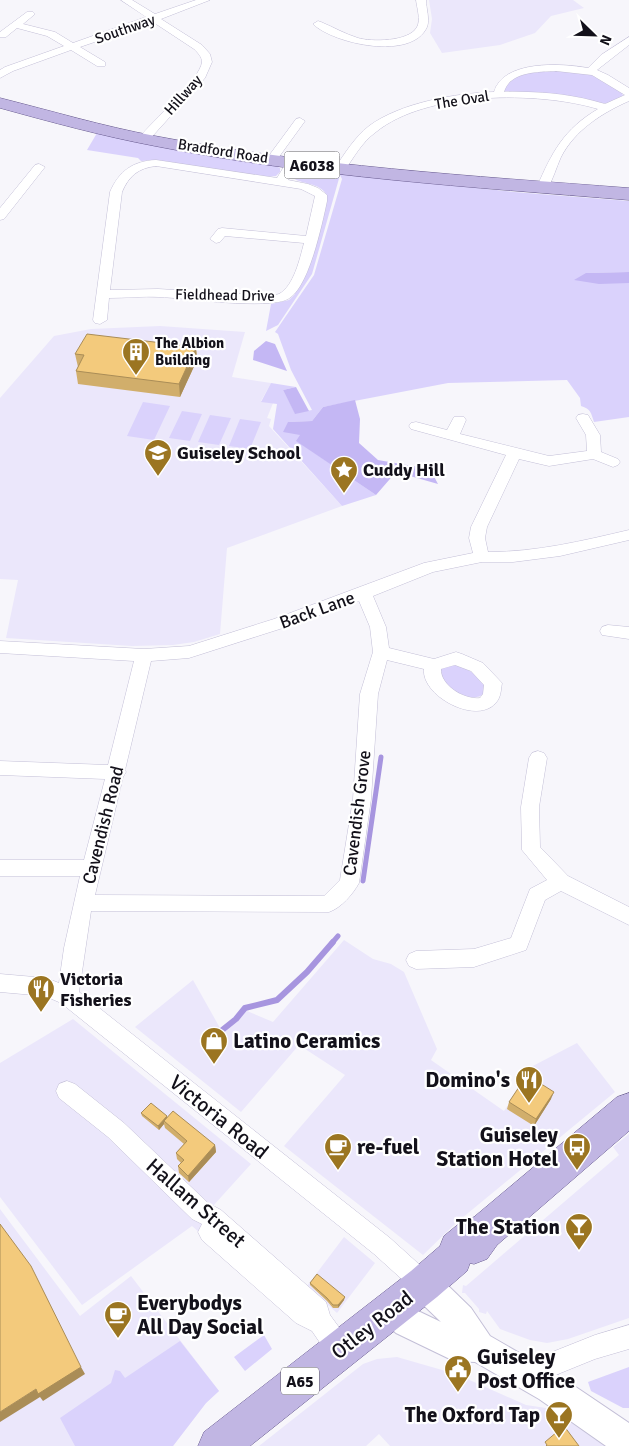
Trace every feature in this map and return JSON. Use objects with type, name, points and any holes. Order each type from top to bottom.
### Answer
[{"type":"main road","name":"Bradford Road","points":[[0,103],[145,138],[292,162],[629,194]]},
{"type":"main road","name":"Otley Road","points":[[218,1446],[424,1284],[454,1258],[463,1256],[484,1232],[629,1108]]},
{"type":"street","name":"Hillway","points":[[126,0],[198,47],[205,54],[208,62],[201,76],[145,138]]},
{"type":"street","name":"Southway","points":[[0,75],[9,69],[205,0]]},
{"type":"street","points":[[318,24],[360,42],[395,41],[412,36],[420,30],[423,24],[421,0]]},
{"type":"street","points":[[2,35],[30,14]]},
{"type":"street","points":[[15,25],[43,31],[73,47]]},
{"type":"street","points":[[590,71],[605,57],[629,40]]},
{"type":"street","name":"Southway","points":[[73,47],[102,64]]},
{"type":"street","points":[[498,95],[498,89],[504,80],[524,70],[557,68],[598,73],[629,95],[606,108],[566,140],[557,153],[543,187]]},
{"type":"street","name":"The Oval","points":[[341,168],[366,135],[390,118],[409,110],[444,102],[498,95],[571,98],[606,108]]},
{"type":"street","points":[[272,159],[300,121]]},
{"type":"street","points":[[281,182],[292,162]]},
{"type":"street","name":"Fieldhead Drive","points":[[100,320],[116,192],[120,181],[133,168],[144,164],[156,163],[304,186],[320,194],[321,201],[301,270],[284,296],[275,299],[159,294],[104,294]]},
{"type":"street","points":[[0,216],[39,167]]},
{"type":"street","points":[[216,238],[222,232],[311,240]]},
{"type":"street","points":[[583,418],[593,435],[594,454]]},
{"type":"street","points":[[452,435],[460,420]]},
{"type":"street","points":[[416,426],[452,435],[458,440],[549,460],[594,454],[613,462]]},
{"type":"street","points":[[482,557],[477,538],[479,528],[514,453]]},
{"type":"street","name":"Back Lane","points":[[0,646],[168,655],[204,648],[364,593],[430,567],[482,557],[512,557],[560,551],[629,535]]},
{"type":"street","name":"Cavendish Grove","points":[[83,903],[329,904],[349,883],[362,799],[369,694],[381,652],[378,627],[364,593]]},
{"type":"street","points":[[608,631],[629,633]]},
{"type":"street","points":[[381,652],[434,665]]},
{"type":"street","name":"Cavendish Road","points":[[68,996],[74,948],[83,903],[117,772],[144,655]]},
{"type":"street","points":[[538,758],[530,806],[531,850],[561,882],[629,918]]},
{"type":"street","points":[[0,768],[117,772]]},
{"type":"street","points":[[0,868],[92,868]]},
{"type":"street","points":[[416,960],[474,958],[520,944],[538,895],[561,882]]},
{"type":"street","name":"Victoria Road","points":[[0,983],[46,987],[68,996],[382,1246],[424,1284]]},
{"type":"street","name":"Hallam Street","points":[[67,1091],[116,1130],[200,1211],[212,1218],[318,1310],[318,1318],[340,1350]]},
{"type":"street","name":"Hallam Street","points":[[210,1232],[310,1319],[318,1318]]},
{"type":"street","points":[[424,1284],[460,1318],[479,1347],[582,1409],[629,1442]]},
{"type":"street","points":[[392,1309],[406,1322],[454,1345],[479,1347]]},
{"type":"street","points":[[526,1375],[595,1347],[629,1337]]},
{"type":"shaded area","points":[[429,0],[573,0],[584,8],[551,16],[535,33],[500,45],[442,53],[430,33],[432,19]]},
{"type":"shaded area","points":[[559,70],[588,73],[622,92],[623,96],[608,103],[601,103],[570,96],[504,91],[505,84],[522,73]]},
{"type":"shaded area","points":[[97,133],[274,165],[280,168],[280,172],[276,176],[267,177],[156,160],[141,161],[138,158],[87,150]]},
{"type":"shaded area","points":[[303,169],[514,192],[629,201],[629,272],[586,273],[629,278],[629,417],[594,422],[587,408],[581,406],[580,398],[567,380],[448,383],[323,407],[312,421],[288,422],[301,436],[297,441],[376,495],[342,506],[273,429],[277,404],[261,402],[271,383],[296,387],[283,390],[295,413],[312,410],[291,370],[278,334],[275,332],[314,275],[342,179],[340,175],[312,274],[278,325],[266,331],[271,304],[289,300],[295,294],[293,293],[320,227],[327,201],[323,190],[293,178],[293,174]]},
{"type":"shaded area","points":[[629,272],[629,283],[599,284],[574,280],[586,273]]},
{"type":"shaded area","name":"Guiseley School","points":[[160,326],[245,332],[232,377],[271,383],[261,401],[273,403],[267,418],[271,419],[269,426],[342,506],[227,548],[220,634],[194,642],[173,645],[132,646],[6,638],[18,580],[0,579],[0,398],[54,336],[91,329]]},
{"type":"shaded area","points":[[266,341],[275,344],[287,371],[253,360],[254,351]]},
{"type":"shaded area","points":[[296,387],[309,411],[295,414],[283,390]]},
{"type":"shaded area","points":[[355,400],[360,419],[359,443],[378,460],[430,469],[438,484],[396,472],[376,495],[296,441],[300,435],[283,432],[288,422],[312,421],[323,407]]},
{"type":"shaded area","points":[[143,402],[170,406],[154,440],[127,436]]},
{"type":"shaded area","points":[[182,411],[202,414],[190,441],[169,438]]},
{"type":"shaded area","points":[[210,415],[231,418],[219,445],[198,442]]},
{"type":"shaded area","points":[[240,419],[261,422],[250,449],[229,446]]},
{"type":"shaded area","points":[[453,663],[470,671],[483,682],[486,687],[484,694],[471,698],[462,696],[442,682],[440,667]]},
{"type":"shaded area","points":[[344,940],[373,959],[391,964],[404,972],[437,1049],[431,1060],[504,1111],[531,1072],[527,1069],[577,1043],[615,1092],[456,1223],[423,1255],[284,1146],[345,1075],[299,1045],[241,1112],[135,1027],[193,980],[220,1028],[234,1017],[243,1005],[247,1011],[273,1022]]},
{"type":"shaded area","points":[[73,1019],[251,1164],[213,1206],[213,1227],[303,1324],[192,1226],[82,1305],[0,1197],[0,1063]]},
{"type":"shaded area","points":[[629,1134],[629,1318],[568,1339],[547,1343],[530,1340],[500,1329],[487,1311],[486,1314],[479,1312],[479,1309],[465,1293],[462,1293],[463,1285],[466,1286],[619,1155],[613,1147]]},
{"type":"shaded area","points":[[0,1209],[80,1316],[131,1276],[219,1391],[206,1403],[173,1446],[0,1446]]},
{"type":"shaded area","points":[[344,1237],[375,1263],[337,1313],[307,1286]]},
{"type":"shaded area","points":[[264,1335],[272,1349],[245,1371],[234,1357]]},
{"type":"shaded area","points":[[180,1341],[219,1391],[206,1403],[173,1446],[75,1446],[60,1418],[111,1383],[115,1370],[120,1371],[125,1378]]},
{"type":"shaded area","points":[[397,1357],[456,1374],[526,1405],[546,1408],[606,1446],[390,1446],[379,1434],[366,1446],[259,1446],[363,1364],[377,1359]]},
{"type":"shaded area","points":[[629,1367],[629,1408],[623,1408],[591,1391],[588,1382]]},
{"type":"building","name":"The Albion Building","points":[[87,334],[196,347],[179,384],[76,371],[84,355],[75,354]]},
{"type":"building","name":"Domino's","points":[[527,1075],[554,1092],[536,1119],[509,1102]]},
{"type":"building","points":[[151,1103],[167,1116],[158,1126],[141,1113]]},
{"type":"building","points":[[173,1111],[215,1145],[188,1176],[178,1166],[184,1160],[176,1153],[187,1141],[164,1121]]},
{"type":"building","points":[[0,1224],[31,1266],[81,1367],[38,1394],[36,1389],[0,1412]]},
{"type":"building","points":[[317,1274],[345,1297],[338,1305],[333,1305],[310,1283]]},
{"type":"building","points":[[564,1426],[579,1446],[546,1446],[545,1442]]},
{"type":"waterway","points":[[363,881],[381,757]]},
{"type":"waterway","points":[[332,943],[338,936]]},
{"type":"waterway","points":[[221,1031],[236,1019],[245,1008],[277,1000],[307,972],[333,942]]},
{"type":"place","name":"The Albion Building","points":[[136,376]]},
{"type":"place","name":"Guiseley School","points":[[158,477]]},
{"type":"place","name":"Cuddy Hill","points":[[344,494]]},
{"type":"place","name":"Victoria Fisheries","points":[[41,1013]]},
{"type":"place","name":"Latino Ceramics","points":[[214,1065]]},
{"type":"place","name":"Domino's","points":[[529,1104]]},
{"type":"place","name":"re-fuel","points":[[338,1171]]},
{"type":"place","name":"Guiseley Station Hotel","points":[[577,1171]]},
{"type":"place","name":"The Station","points":[[579,1251]]},
{"type":"place","name":"Everybodys All Day Social","points":[[118,1339]]},
{"type":"place","name":"Guiseley Post Office","points":[[458,1393]]},
{"type":"place","name":"The Oxford Tap","points":[[559,1439]]}]
